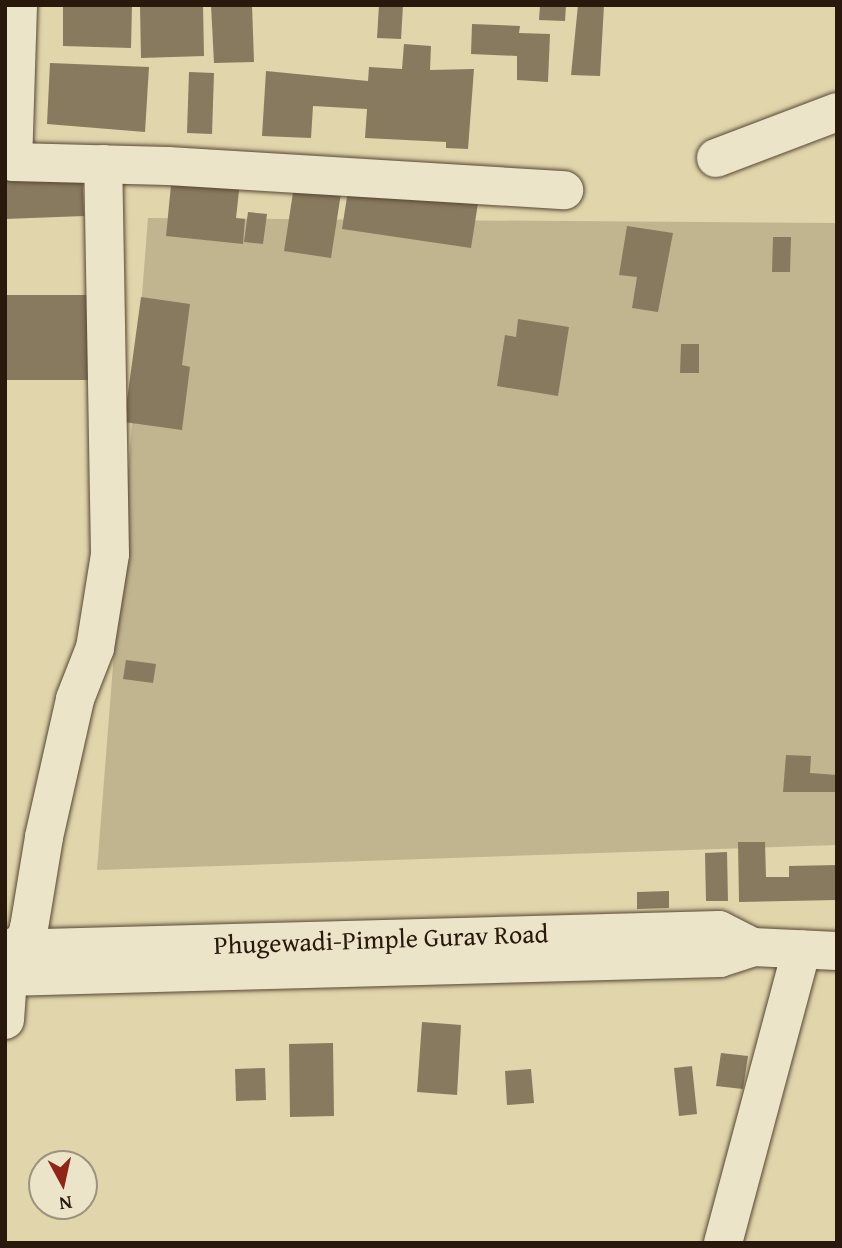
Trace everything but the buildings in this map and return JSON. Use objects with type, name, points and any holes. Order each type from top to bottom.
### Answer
[{"type":"street","points":[[18,5],[10,88],[13,162],[103,164],[564,190]]},
{"type":"street","points":[[716,158],[837,112]]},
{"type":"street","points":[[5,1020],[7,963],[25,941],[29,928],[44,837],[75,699],[95,648],[110,554],[103,164]]},
{"type":"street","name":"Phugewadi-Pimple Gurav Road","points":[[7,963],[720,958],[753,947],[819,950]]},
{"type":"street","points":[[723,1243],[819,950]]},
{"type":"shaded area","points":[[148,218],[837,223],[837,845],[97,870]]}]
